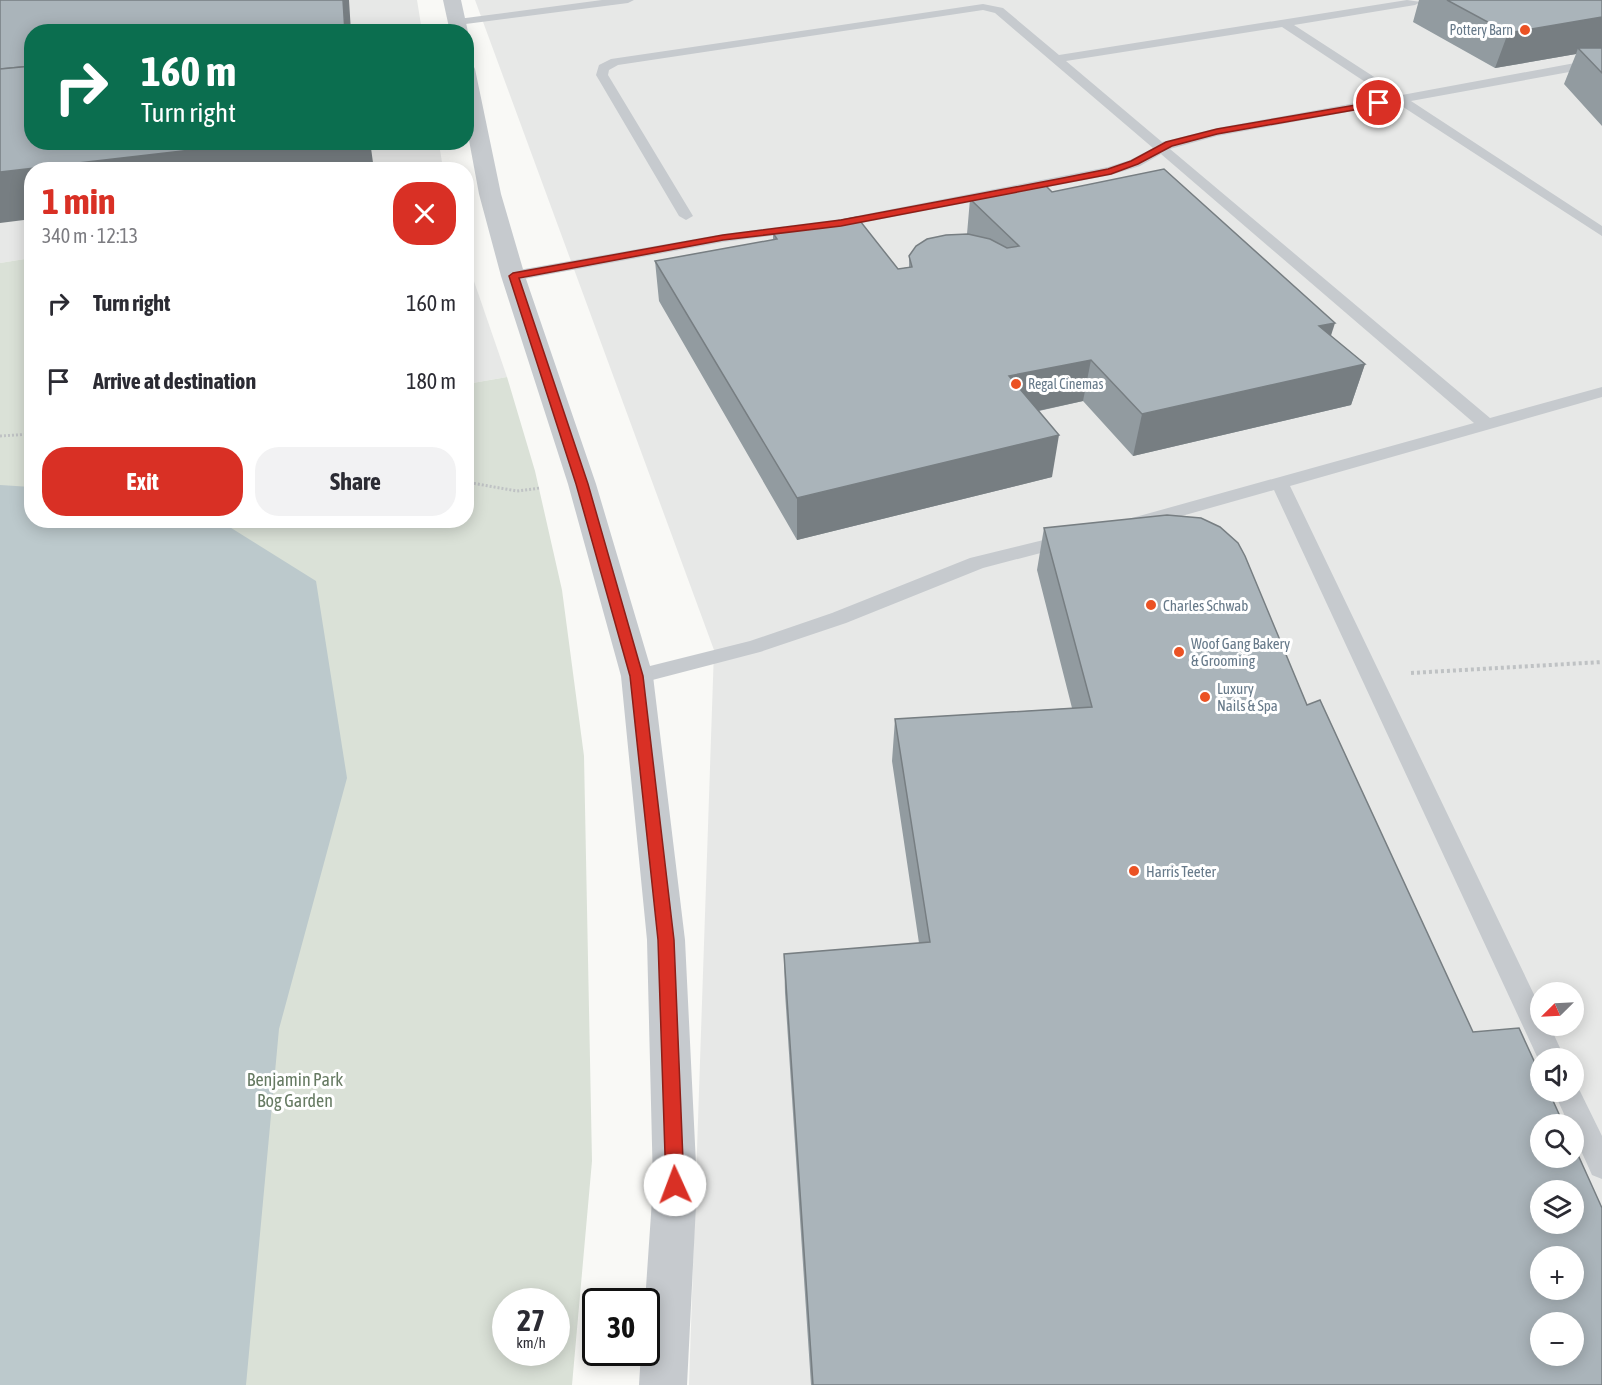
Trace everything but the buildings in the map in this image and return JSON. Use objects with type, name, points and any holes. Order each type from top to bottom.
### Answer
[{"type":"street","points":[[452,0],[457,24]]},
{"type":"street","points":[[474,111],[490,194],[513,276],[582,484],[637,676],[666,940],[675,1173],[663,1385]]},
{"type":"lane","points":[[474,24],[628,0]]},
{"type":"lane","points":[[1058,59],[1414,2],[1411,0]]},
{"type":"lane","points":[[686,216],[602,75],[603,68],[615,62],[983,7],[999,10],[1486,424]]},
{"type":"lane","points":[[1284,23],[1598,226]]},
{"type":"lane","points":[[513,276],[723,237],[841,223],[1063,181],[1111,171],[1134,163],[1169,144],[1217,132],[1602,62]]},
{"type":"lane","points":[[1115,528],[1220,502],[1602,392]]},
{"type":"lane","points":[[1280,483],[1547,1048]]},
{"type":"lane","points":[[637,676],[753,647],[839,618],[976,562],[1081,536]]},
{"type":"lane","points":[[1572,1102],[1602,1166]]},
{"type":"path","points":[[0,436],[24,434]]},
{"type":"path","points":[[474,483],[517,491],[582,484]]},
{"type":"path","points":[[1371,675],[1602,662]]},
{"type":"shaded area","points":[[0,0],[417,0],[421,24],[24,24],[24,150],[440,150],[442,162],[24,162],[24,259],[0,263]]},
{"type":"shaded area","points":[[475,0],[1602,0],[1602,1385],[689,1385],[714,650]]},
{"type":"shaded area","points":[[474,281],[507,377],[474,383]]},
{"type":"shaded area","points":[[0,485],[24,487],[24,528],[231,528],[316,581],[347,778],[279,1029],[246,1385],[0,1385]]},
{"type":"green space","name":"Benjamin Park Bog Garden","points":[[24,259],[24,528],[474,528],[474,383],[507,377],[535,471],[562,590],[584,756],[592,1161],[572,1385],[0,1385],[0,263]]},
{"type":"place","name":"Pottery Barn","points":[[1525,30]]},
{"type":"place","name":"Regal Cinemas","points":[[1016,384]]},
{"type":"place","name":"Charles Schwab","points":[[1151,605]]},
{"type":"place","name":"Woof Gang Bakery & Grooming","points":[[1179,652]]},
{"type":"place","name":"Luxury Nails & Spa","points":[[1205,697]]},
{"type":"place","name":"Harris Teeter","points":[[1134,871]]},
{"type":"route","points":[[675,1185],[666,940],[637,676],[582,484],[513,276],[723,237],[841,223],[1063,181],[1111,171],[1134,163],[1169,144],[1217,132],[1379,103]]}]
